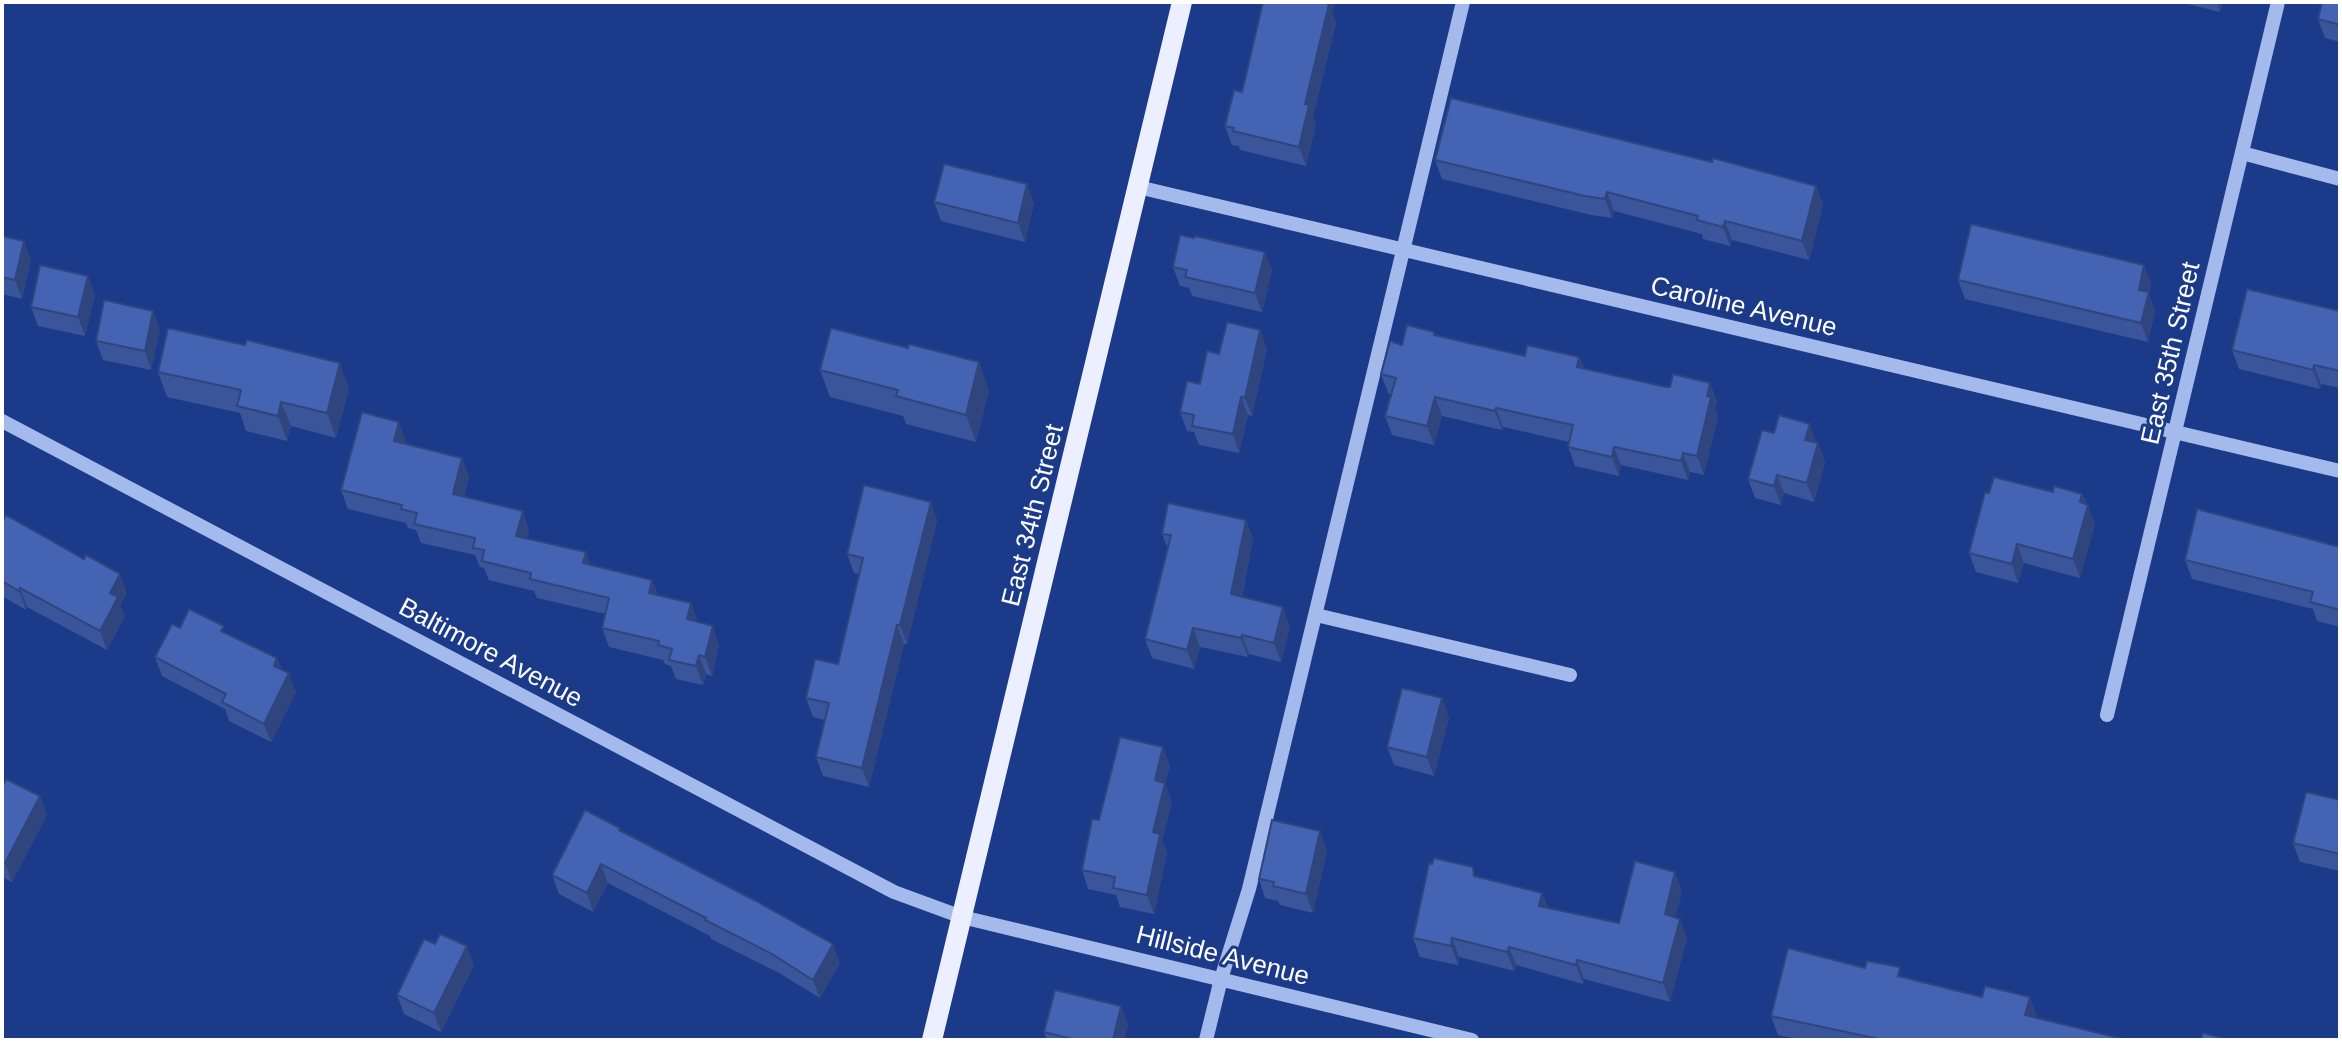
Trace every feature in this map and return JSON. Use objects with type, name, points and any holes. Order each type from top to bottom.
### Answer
[{"type":"main road","name":"East 34th Street","points":[[932,1040],[1182,2]]},
{"type":"street","points":[[1206,1040],[1249,889],[1463,2]]},
{"type":"street","name":"East 35th Street","points":[[2107,715],[2278,2]]},
{"type":"street","points":[[2242,153],[2340,179]]},
{"type":"street","name":"Caroline Avenue","points":[[1138,187],[2340,471]]},
{"type":"street","name":"Baltimore Avenue","points":[[2,421],[880,884],[962,917]]},
{"type":"street","points":[[1316,615],[1570,675]]},
{"type":"street","name":"Hillside Avenue","points":[[962,917],[1472,1040]]},
{"type":"building","points":[[1263,2],[1329,4],[1305,104],[1309,105],[1299,147],[1233,131],[1234,128],[1225,126],[1234,90],[1242,92]]},
{"type":"building","points":[[2322,2],[2340,2],[2340,25],[2318,19]]},
{"type":"building","points":[[1451,98],[1712,162],[1713,158],[1816,186],[1802,241],[1725,221],[1723,227],[1697,220],[1698,216],[1607,192],[1605,199],[1585,196],[1435,160]]},
{"type":"building","points":[[944,164],[1027,184],[1018,223],[934,202]]},
{"type":"building","points":[[1971,224],[2144,265],[2139,290],[2149,292],[2141,323],[1958,280]]},
{"type":"building","points":[[1180,235],[1265,252],[1255,293],[1185,277],[1187,270],[1173,267]]},
{"type":"building","points":[[2,236],[24,241],[15,280],[2,277]]},
{"type":"building","points":[[40,265],[88,276],[78,317],[31,307]]},
{"type":"building","points":[[2247,289],[2340,311],[2340,371],[2314,365],[2313,370],[2232,350]]},
{"type":"building","points":[[104,300],[153,311],[145,351],[96,341]]},
{"type":"building","points":[[1227,322],[1260,330],[1245,398],[1241,397],[1233,434],[1192,426],[1194,415],[1180,412],[1187,381],[1200,384],[1207,351],[1219,354]]},
{"type":"building","points":[[1407,325],[1434,332],[1434,335],[1525,356],[1527,345],[1579,357],[1577,367],[1666,387],[1670,387],[1673,374],[1710,383],[1707,396],[1711,397],[1697,456],[1683,453],[1681,461],[1614,447],[1612,457],[1568,447],[1573,425],[1435,397],[1427,426],[1385,416],[1396,378],[1381,374],[1390,341],[1402,345]]},
{"type":"building","points":[[168,328],[245,345],[247,340],[340,363],[327,413],[281,402],[278,416],[237,406],[241,390],[158,372]]},
{"type":"building","points":[[831,328],[979,362],[966,415],[896,396],[898,390],[820,370]]},
{"type":"building","points":[[362,412],[399,422],[394,441],[462,458],[453,494],[523,511],[516,536],[586,552],[583,563],[652,580],[649,593],[691,603],[687,619],[713,626],[705,657],[699,655],[696,666],[669,660],[672,649],[658,645],[659,641],[602,628],[609,598],[530,579],[531,573],[482,561],[484,550],[473,548],[475,538],[414,524],[417,513],[401,509],[402,505],[341,490]]},
{"type":"building","points":[[1779,415],[1810,424],[1805,440],[1818,443],[1807,483],[1777,475],[1774,486],[1748,479],[1762,430],[1774,433]]},
{"type":"building","points":[[1994,477],[2053,492],[2054,486],[2082,494],[2080,502],[2088,505],[2073,559],[2017,544],[2012,564],[1969,553],[1985,492],[1989,493]]},
{"type":"building","points":[[864,485],[931,502],[862,768],[816,757],[829,703],[806,698],[815,659],[838,664],[863,558],[847,554]]},
{"type":"building","points":[[1168,503],[1246,520],[1231,594],[1283,607],[1274,643],[1193,628],[1187,650],[1145,639],[1171,535],[1162,534]]},
{"type":"building","points":[[2197,509],[2340,547],[2340,610],[2310,602],[2313,592],[2185,560]]},
{"type":"building","points":[[6,515],[84,559],[86,555],[120,574],[110,593],[118,597],[100,631],[2,581],[2,522]]},
{"type":"building","points":[[189,609],[224,626],[221,631],[277,658],[274,666],[289,673],[264,724],[222,702],[226,694],[155,657],[172,624],[180,628]]},
{"type":"building","points":[[1402,688],[1442,698],[1427,757],[1387,747]]},
{"type":"building","points":[[1120,737],[1163,747],[1155,780],[1165,783],[1153,832],[1160,834],[1147,895],[1113,888],[1115,877],[1082,870],[1092,819],[1099,820]]},
{"type":"building","points":[[6,779],[40,796],[5,863],[2,861],[2,787]]},
{"type":"building","points":[[2306,792],[2340,800],[2340,854],[2293,843]]},
{"type":"building","points":[[585,810],[833,944],[813,980],[772,954],[601,864],[587,893],[552,875]]},
{"type":"building","points":[[1272,820],[1320,831],[1306,894],[1273,886],[1274,882],[1259,879]]},
{"type":"building","points":[[1434,858],[1473,867],[1474,876],[1542,893],[1539,906],[1619,923],[1635,861],[1675,872],[1665,914],[1680,919],[1663,983],[1577,960],[1576,965],[1509,947],[1507,952],[1452,938],[1451,946],[1413,938],[1429,863],[1432,864]]},
{"type":"building","points":[[440,934],[467,946],[434,1013],[397,995],[424,939],[435,944]]},
{"type":"building","points":[[1788,948],[1865,968],[1867,961],[1900,967],[1898,976],[1982,997],[1985,986],[2030,997],[2025,1015],[2127,1040],[1884,1040],[1771,1016]]},
{"type":"building","points":[[1055,990],[1121,1006],[1113,1040],[1076,1040],[1044,1032]]},
{"type":"building","points":[[2203,1033],[2230,1040],[2201,1040]]}]
